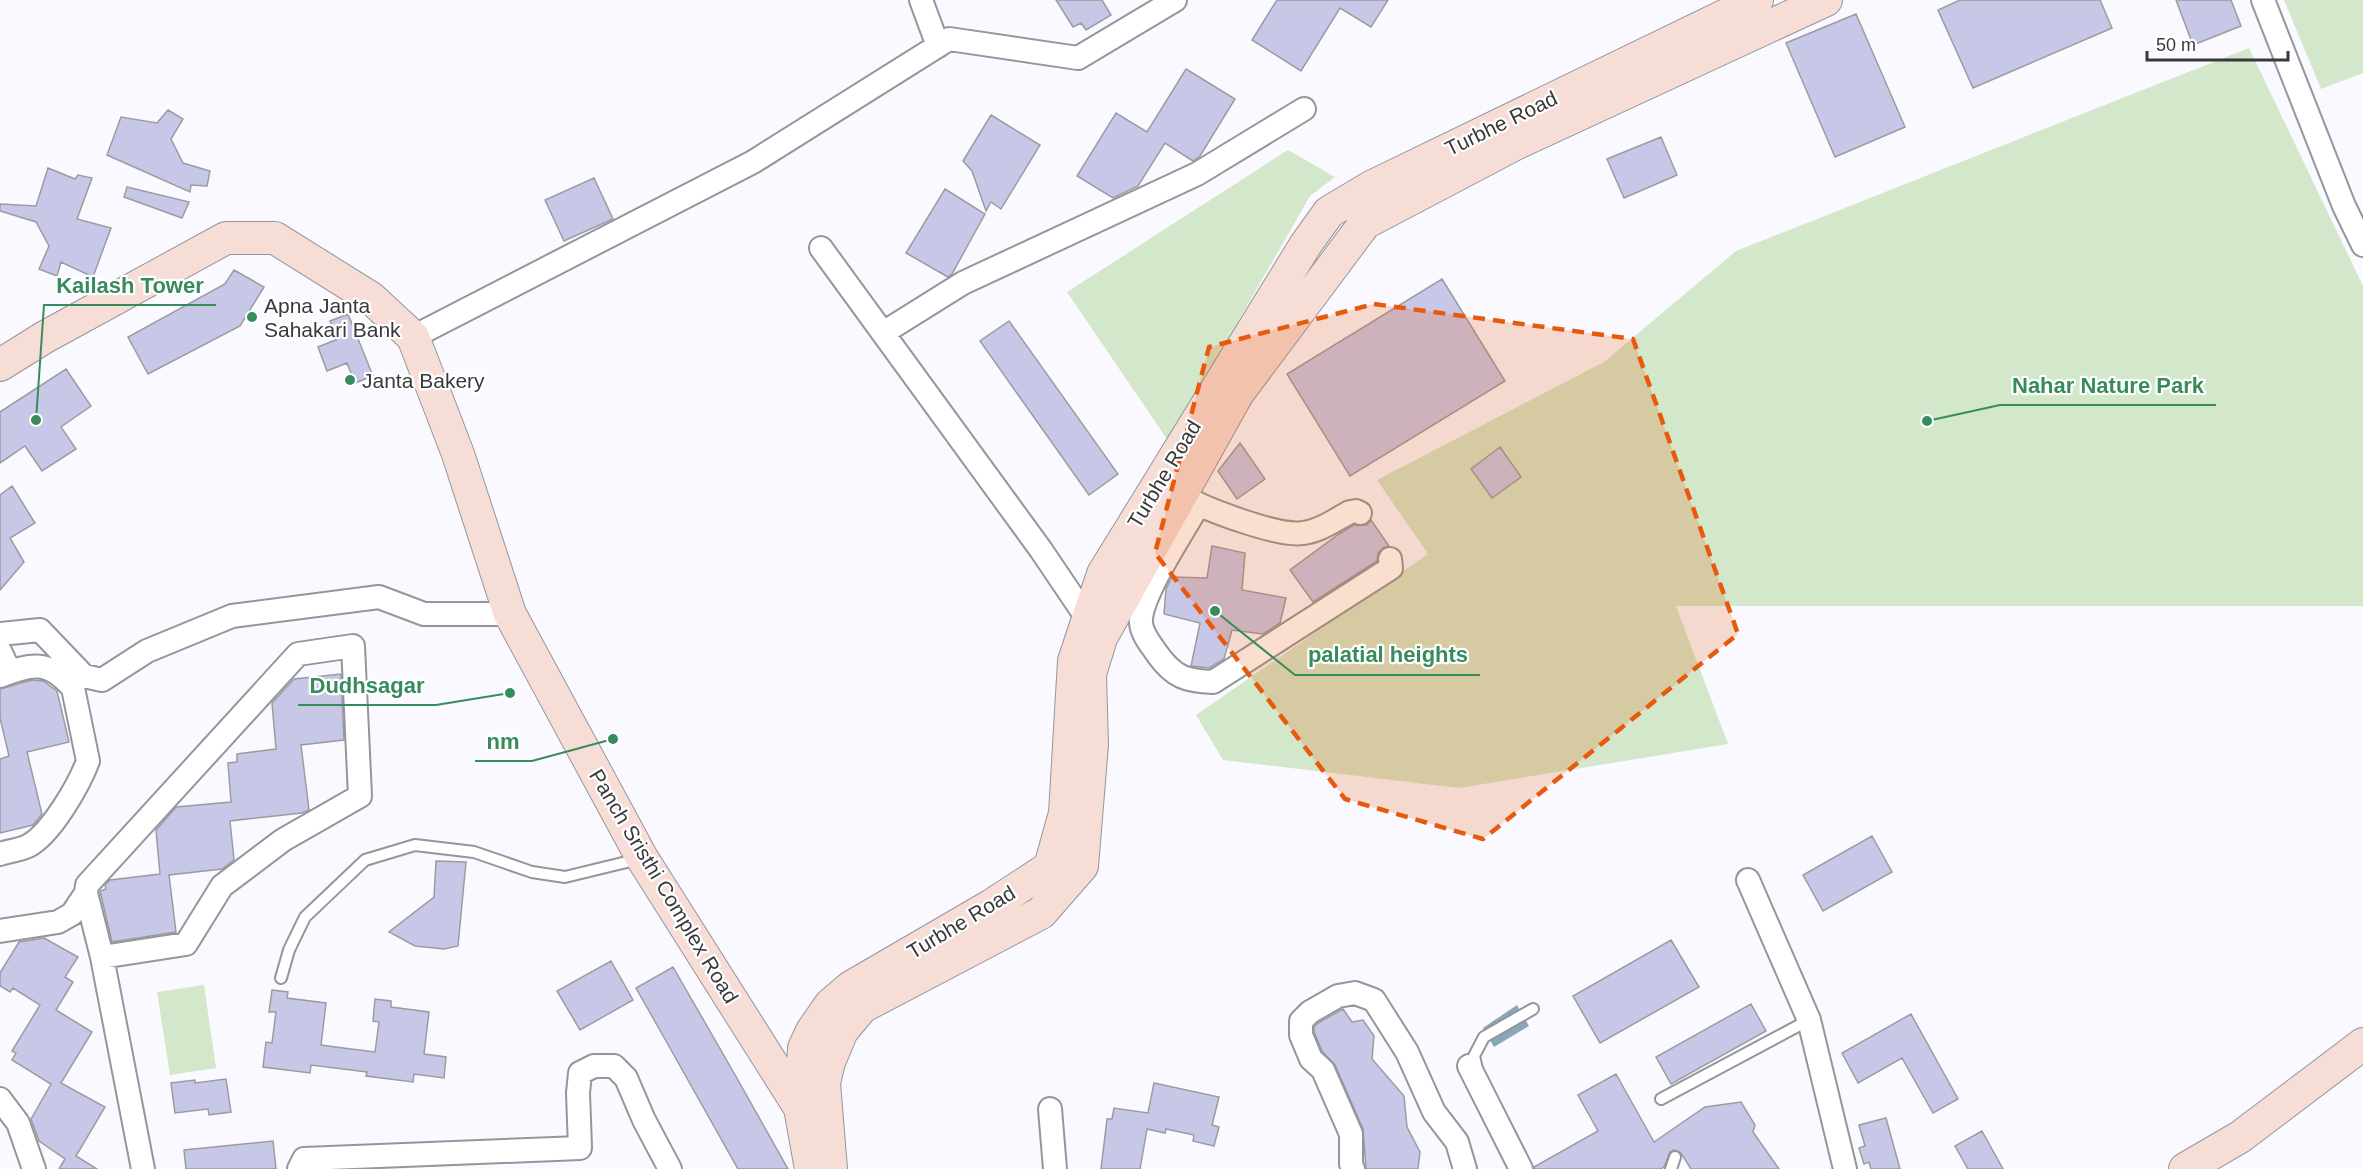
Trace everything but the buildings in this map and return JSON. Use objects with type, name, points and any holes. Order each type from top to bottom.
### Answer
[{"type":"street","points":[[921,0],[938,46]]},
{"type":"street","name":"Turbhe Road","points":[[800,1108],[804,1048],[812,1031],[830,1005],[851,987],[1029,882],[1050,867],[1065,813],[1074,662],[1095,629],[1103,574],[1180,493],[1228,390],[1306,244],[1329,212],[1371,187],[1757,0]]},
{"type":"street","points":[[1228,390],[1365,223],[1517,143],[1826,0]]},
{"type":"street","points":[[2263,0],[2344,206],[2363,245]]},
{"type":"street","points":[[413,338],[753,162],[949,39],[1078,58],[1171,1]]},
{"type":"street","points":[[883,333],[973,278],[1197,174],[1304,109]]},
{"type":"street","points":[[1329,212],[1356,234]]},
{"type":"street","name":"Panch Sristhi Complex Road","points":[[0,365],[45,337],[226,238],[274,238],[371,298],[413,338],[458,454],[510,614],[642,858],[800,1108],[827,1126]]},
{"type":"street","points":[[821,248],[1053,566],[1095,629],[1090,674],[1092,745],[1082,866],[1041,914],[862,1007],[842,1031],[829,1062],[824,1083],[831,1169]]},
{"type":"street","points":[[1360,513],[1350,512],[1313,531],[1291,534],[1273,531],[1180,493],[1144,600],[1141,623],[1146,638],[1169,670],[1188,679],[1213,682],[1391,568],[1390,560]]},
{"type":"street","points":[[0,634],[40,630],[84,676],[102,680],[147,651],[232,616],[379,597],[424,614],[510,614]]},
{"type":"street","points":[[0,932],[58,922],[72,914],[87,889],[298,654],[353,646],[360,796],[283,840],[222,886],[186,944],[102,957]]},
{"type":"street","points":[[0,651],[5,674],[34,665],[46,666],[65,679],[73,688],[88,761],[60,811],[43,834],[28,846],[0,854]]},
{"type":"street","points":[[1748,880],[1809,1020],[1845,1169]]},
{"type":"street","points":[[1029,882],[1050,903]]},
{"type":"street","points":[[87,889],[142,1169]]},
{"type":"street","points":[[1353,1169],[1351,1134],[1323,1070],[1311,1059],[1301,1035],[1301,1021],[1310,1012],[1338,996],[1355,993],[1374,1000],[1407,1052],[1434,1112],[1456,1142],[1465,1169]]},
{"type":"street","points":[[2240,1153],[2363,1044]]},
{"type":"street","points":[[298,1169],[304,1159],[580,1148],[578,1093],[580,1073],[594,1066],[614,1066],[626,1078],[644,1120],[670,1169]]},
{"type":"street","points":[[1469,1066],[1521,1169]]},
{"type":"street","points":[[2185,1169],[2240,1153],[2363,1069]]},
{"type":"street","points":[[0,1099],[18,1123],[34,1169]]},
{"type":"street","points":[[800,1108],[811,1169]]},
{"type":"street","points":[[1050,1109],[1055,1169]]},
{"type":"lane","points":[[281,978],[289,950],[304,917],[365,860],[415,845],[474,852],[532,872],[565,877],[642,858]]},
{"type":"lane","points":[[1527,1169],[1477,1072],[1474,1056],[1484,1037],[1533,1009]]},
{"type":"lane","points":[[1661,1099],[1809,1020]]},
{"type":"lane","points":[[1671,1169],[1675,1157]]},
{"type":"highlighted area","points":[[1374,304],[1633,339],[1738,634],[1483,839],[1345,799],[1155,553],[1209,347]]},
{"type":"green space","points":[[2284,0],[2363,0],[2363,73],[2321,89]]},
{"type":"green space","points":[[2249,48],[2363,286],[2363,606],[1676,606],[1728,744],[1459,788],[1223,760],[1196,715],[1428,554],[1377,480],[1604,362],[1736,251]]},
{"type":"green space","points":[[1288,150],[1335,177],[1310,196],[1169,442],[1067,292]]},
{"type":"green space","points":[[204,985],[216,1068],[170,1075],[157,992]]},
{"type":"water","points":[[1517,1005],[1529,1026],[1494,1047],[1483,1028]]},
{"type":"place","name":"Apna Janta Sahakari Bank","points":[[252,317]]},
{"type":"place","name":"Janta Bakery","points":[[350,380]]},
{"type":"place","name":"Kailash Tower","points":[[36,420]]},
{"type":"place","name":"Nahar Nature Park","points":[[1927,421]]},
{"type":"place","name":"palatial heights","points":[[1215,611]]},
{"type":"place","name":"Dudhsagar","points":[[510,693]]},
{"type":"place","name":"nm","points":[[613,739]]}]
